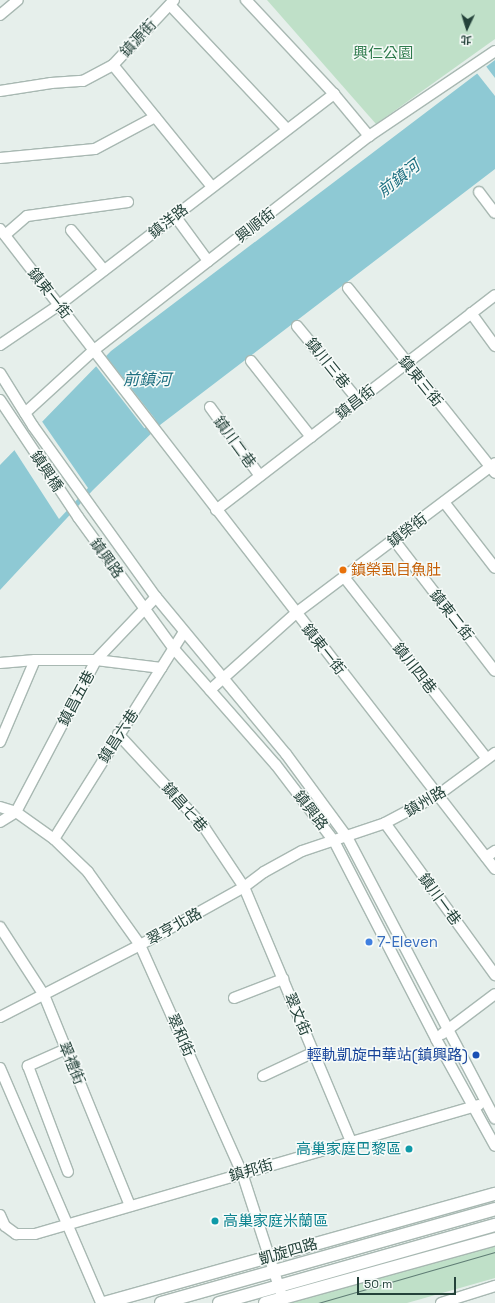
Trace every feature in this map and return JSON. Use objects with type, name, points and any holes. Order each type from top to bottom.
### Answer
[{"type":"street","points":[[0,15],[18,0]]},
{"type":"street","points":[[246,0],[334,94],[370,136]]},
{"type":"street","name":"鎮源街","points":[[212,187],[113,65],[172,2],[287,129]]},
{"type":"street","name":"興順街","points":[[25,413],[208,261],[370,136],[478,66],[495,51]]},
{"type":"street","points":[[0,91],[51,83],[84,81],[113,65]]},
{"type":"street","name":"鎮洋路","points":[[0,345],[60,305],[334,94]]},
{"type":"street","points":[[0,158],[95,149],[155,117]]},
{"type":"street","points":[[479,192],[495,213]]},
{"type":"street","points":[[2,232],[27,216],[128,202]]},
{"type":"street","points":[[175,216],[208,261]]},
{"type":"street","points":[[71,230],[104,270]]},
{"type":"street","name":"鎮東一街","points":[[2,232],[60,305],[153,430],[495,869]]},
{"type":"street","name":"鎮東三街","points":[[348,288],[493,468]]},
{"type":"street","name":"鎮昌街","points":[[216,510],[495,295]]},
{"type":"street","points":[[471,313],[495,346]]},
{"type":"street","name":"鎮川三巷","points":[[298,326],[358,400]]},
{"type":"street","points":[[251,361],[311,437]]},
{"type":"street","points":[[0,373],[25,413]]},
{"type":"street","name":"鎮興橋","points":[[0,400],[21,434],[72,509]]},
{"type":"street","name":"鎮川二巷","points":[[210,407],[260,476]]},
{"type":"street","name":"鎮興橋","points":[[25,413],[83,498]]},
{"type":"street","name":"鎮榮街","points":[[210,690],[221,678],[296,613],[444,502],[493,468]]},
{"type":"street","name":"鎮興路","points":[[83,498],[183,633],[286,754],[348,837],[495,1119]]},
{"type":"street","points":[[444,502],[495,568]]},
{"type":"street","name":"鎮興路","points":[[72,509],[174,649],[276,764],[334,841],[436,1039],[495,1146]]},
{"type":"street","name":"鎮東二街","points":[[394,540],[495,671]]},
{"type":"street","name":"鎮川四巷","points":[[344,578],[491,756]]},
{"type":"street","name":"鎮昌五巷","points":[[16,812],[96,660],[156,597]]},
{"type":"street","name":"鎮昌六巷","points":[[54,839],[118,734],[162,668],[183,633]]},
{"type":"street","points":[[0,742],[35,660]]},
{"type":"street","points":[[0,663],[35,660],[96,660],[162,668]]},
{"type":"street","name":"鎮昌七巷","points":[[118,734],[204,827],[244,887]]},
{"type":"street","name":"鎮州路","points":[[348,837],[385,823],[438,795],[491,756]]},
{"type":"street","name":"翠和街","points":[[0,807],[16,812],[54,839],[88,872],[140,945],[242,1173],[282,1298]]},
{"type":"street","points":[[0,822],[16,812]]},
{"type":"street","name":"鎮川一巷","points":[[385,823],[495,975]]},
{"type":"street","name":"翠亨北路","points":[[0,1016],[140,945],[244,887],[264,872],[302,851],[348,837]]},
{"type":"street","points":[[486,857],[495,851]]},
{"type":"street","name":"翠文街","points":[[244,887],[351,1141]]},
{"type":"street","name":"翠禮街","points":[[0,928],[44,995],[130,1206]]},
{"type":"street","points":[[234,998],[283,979]]},
{"type":"street","points":[[436,1039],[495,994]]},
{"type":"street","points":[[66,1049],[28,1066],[68,1172]]},
{"type":"street","points":[[263,1076],[314,1052]]},
{"type":"street","points":[[0,1068],[101,1303]]},
{"type":"street","name":"鎮邦街","points":[[0,1215],[5,1226],[16,1234],[35,1234],[486,1103]]},
{"type":"street","name":"凱旋四路","points":[[104,1303],[495,1194]]},
{"type":"street","name":"凱旋四路","points":[[161,1303],[495,1209]]},
{"type":"street","name":"凱旋四路","points":[[220,1303],[495,1225]]},
{"type":"street","points":[[265,1303],[495,1239]]},
{"type":"street","points":[[441,1303],[495,1286]]},
{"type":"green space","name":"興仁公園","points":[[267,0],[495,0],[495,39],[376,124]]},
{"type":"green space","points":[[495,1242],[495,1278],[407,1303],[278,1303]]},
{"type":"water","name":"前鎮河","points":[[495,60],[495,169],[160,425],[93,490],[0,590],[0,465],[111,351]]},
{"type":"pier","points":[[485,65],[495,78],[495,96],[476,72]]},
{"type":"pier","points":[[105,355],[155,420],[144,428],[94,364]]},
{"type":"pier","points":[[41,420],[88,488],[59,519],[13,448]]},
{"type":"tram line","points":[[318,1303],[495,1252]]},
{"type":"place","name":"鎮榮虱目魚肚","points":[[343,570]]},
{"type":"place","name":"7-Eleven","points":[[369,942]]},
{"type":"place","name":"輕軌凱旋中華站(鎮興路)","points":[[476,1055]]},
{"type":"place","name":"高巢家庭巴黎區","points":[[409,1149]]},
{"type":"place","name":"高巢家庭米蘭區","points":[[215,1221]]}]
